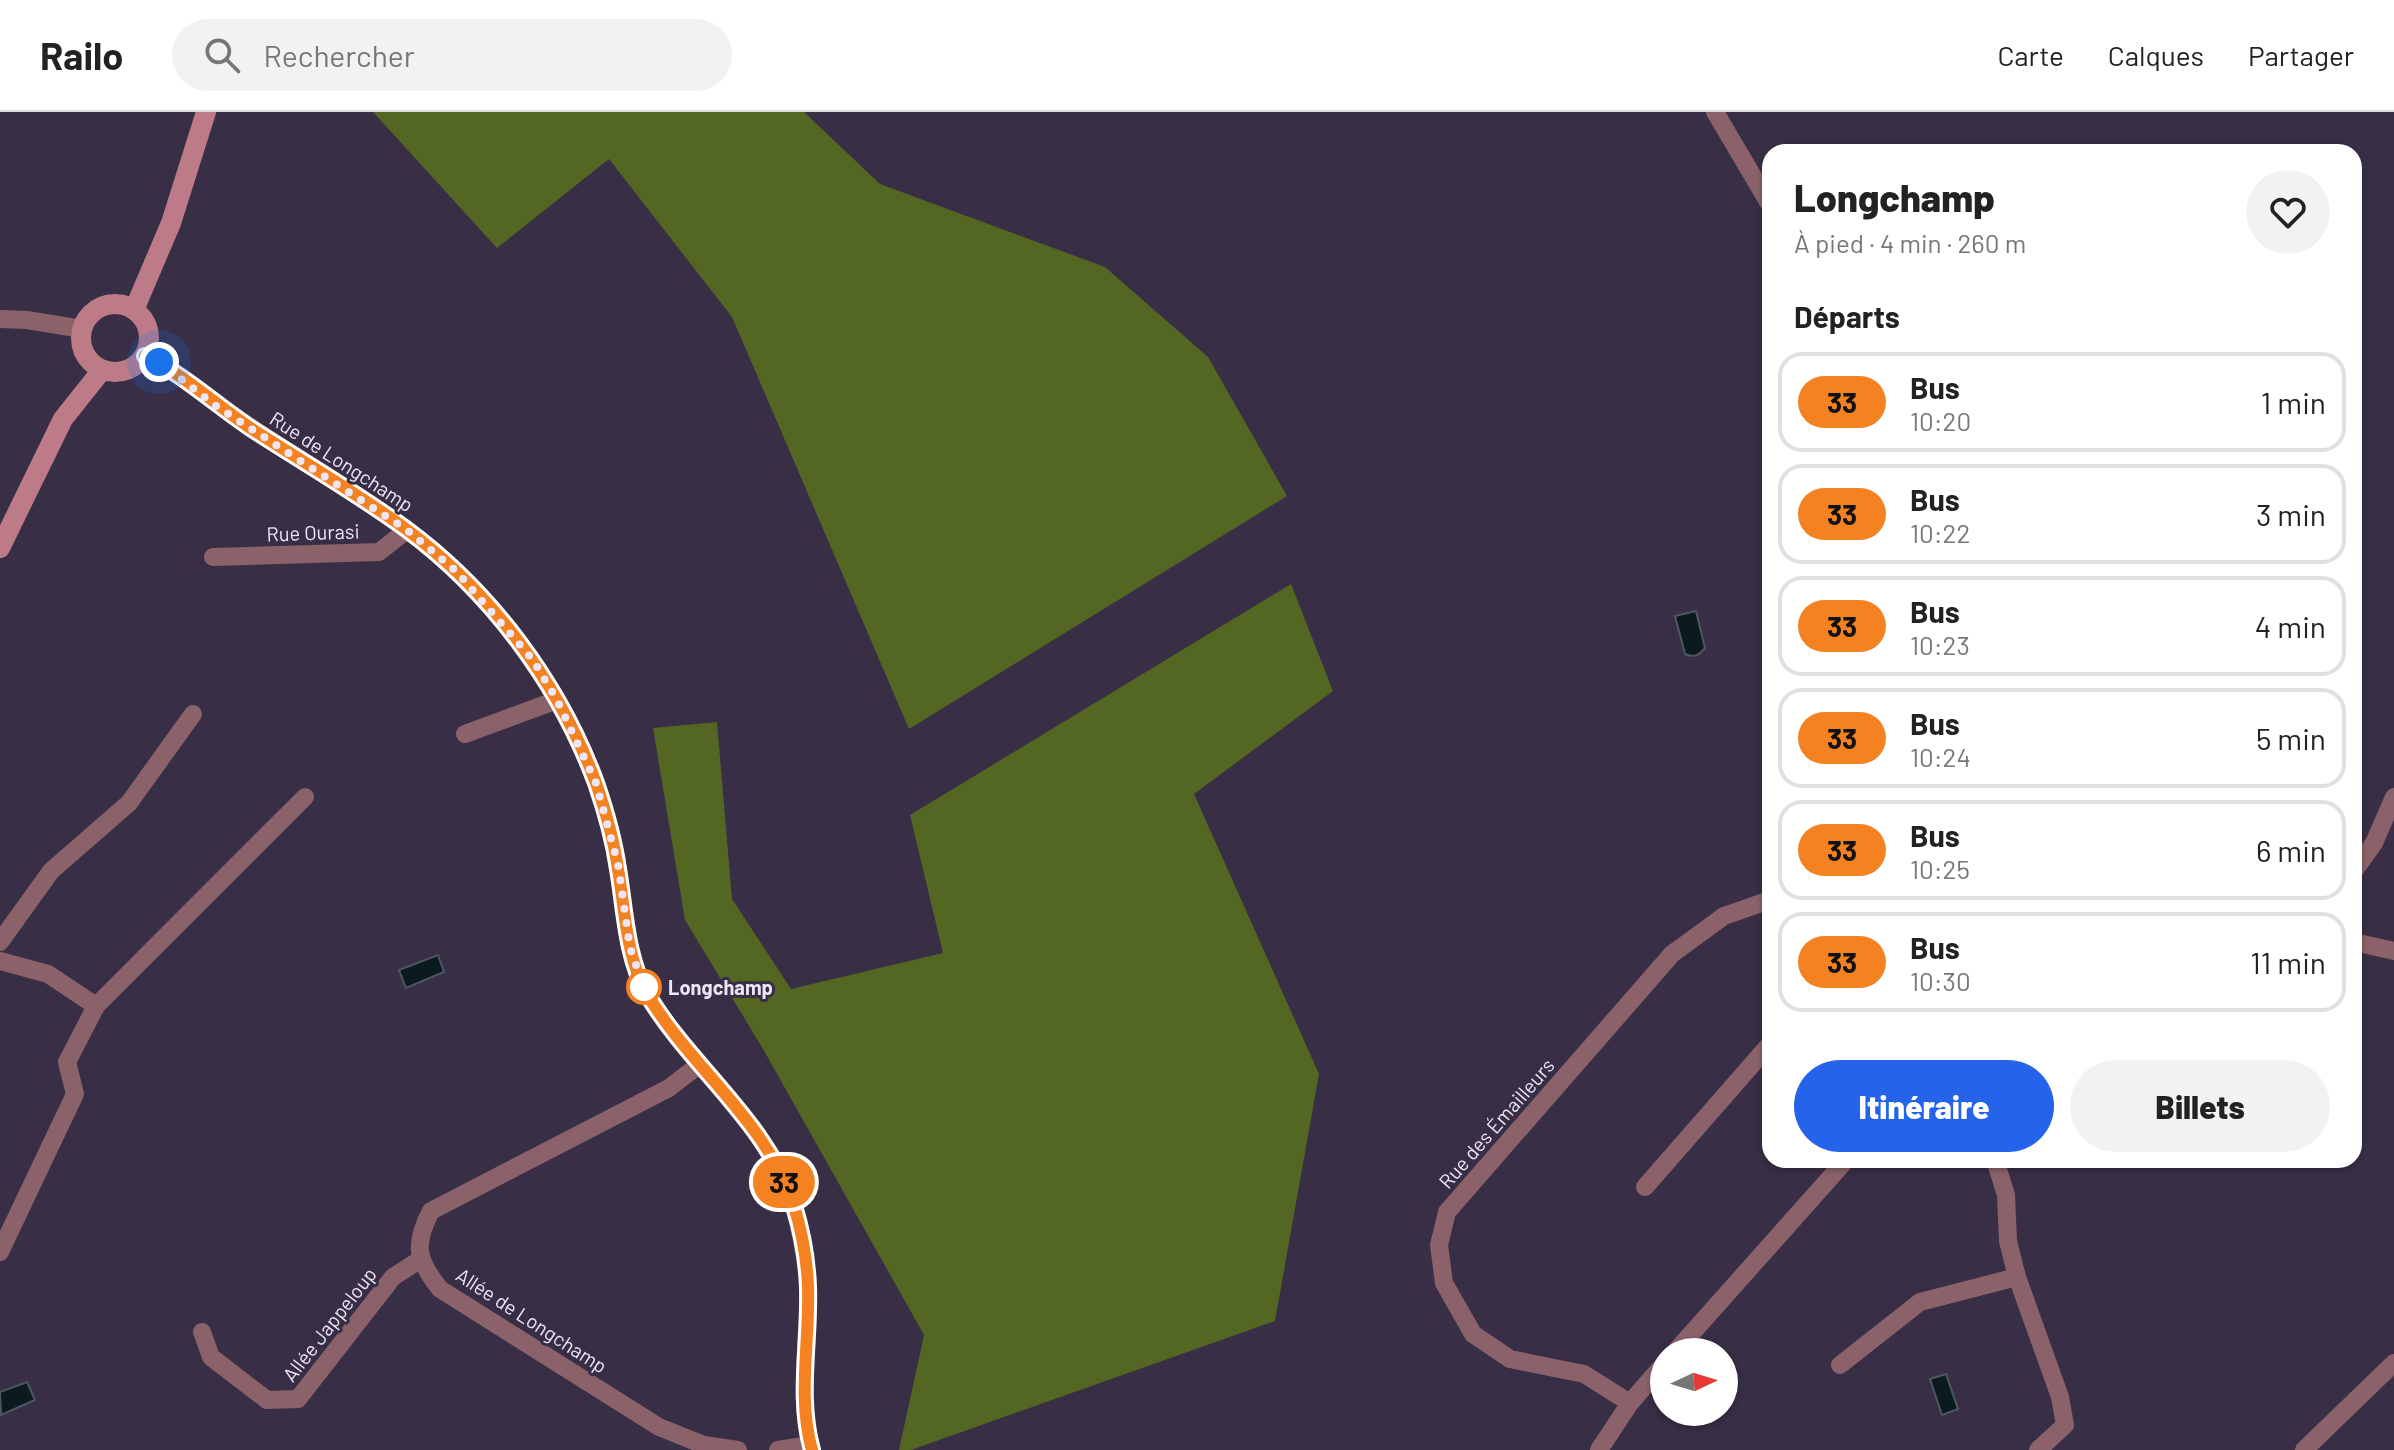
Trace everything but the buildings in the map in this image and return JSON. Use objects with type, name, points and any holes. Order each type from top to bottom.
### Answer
[{"type":"main road","points":[[134,310],[171,223],[206,112]]},
{"type":"main road","points":[[114,304],[134,310],[143,319],[148,331],[149,344],[145,356],[134,368],[126,371],[102,370],[92,364],[84,353],[81,341],[86,319],[103,306],[114,304]]},
{"type":"main road","points":[[0,548],[63,419],[102,370]]},
{"type":"street","points":[[1715,112],[1762,191]]},
{"type":"street","points":[[0,319],[82,329]]},
{"type":"street","name":"Rue de Longchamp","points":[[145,356],[165,365],[216,406],[407,530],[457,572],[533,660],[557,700],[596,783],[618,864],[630,948],[646,993],[776,1163],[793,1204],[804,1246],[808,1288],[806,1417],[811,1448]]},
{"type":"street","name":"Rue Ourasi","points":[[213,557],[379,552],[407,530]]},
{"type":"street","points":[[465,734],[557,700]]},
{"type":"street","points":[[0,942],[51,871],[129,803],[193,714]]},
{"type":"street","points":[[0,1252],[75,1094],[67,1062],[96,1006],[305,797]]},
{"type":"street","points":[[2362,860],[2374,843],[2394,797]]},
{"type":"street","name":"Rue des Émailleurs","points":[[1630,1403],[1584,1374],[1510,1359],[1473,1334],[1444,1283],[1439,1245],[1447,1212],[1672,954],[1724,916],[1762,903]]},
{"type":"street","points":[[2362,944],[2394,951]]},
{"type":"street","points":[[0,961],[48,974],[96,1006]]},
{"type":"street","points":[[1645,1187],[1762,1053]]},
{"type":"street","points":[[421,1259],[421,1231],[431,1211],[669,1088],[700,1064]]},
{"type":"street","points":[[1687,1338],[1839,1168]]},
{"type":"street","points":[[1998,1168],[2006,1195],[2008,1241],[2017,1277],[2060,1397],[2065,1425],[2038,1450]]},
{"type":"street","name":"Allée Jappeloup","points":[[202,1332],[211,1357],[267,1400],[298,1399],[393,1277],[421,1259]]},
{"type":"street","name":"Allée de Longchamp","points":[[421,1259],[440,1289],[644,1419],[704,1445],[738,1450]]},
{"type":"street","points":[[1840,1365],[1920,1302],[2017,1277]]},
{"type":"street","points":[[2304,1450],[2394,1363]]},
{"type":"street","points":[[1599,1450],[1630,1403],[1650,1380]]},
{"type":"street","points":[[778,1450],[811,1448]]},
{"type":"green space","points":[[373,112],[804,112],[880,184],[1105,267],[1208,357],[1287,496],[909,729],[732,317],[609,159],[497,248]]},
{"type":"green space","points":[[1291,584],[1333,691],[1194,794],[1319,1074],[1275,1321],[911,1450],[899,1450],[924,1335],[763,1049],[685,920],[653,728],[717,722],[732,899],[791,989],[943,953],[910,815]]},
{"type":"shaded area","points":[[1696,611],[1705,648],[1691,656],[1685,654],[1675,616]]},
{"type":"shaded area","points":[[438,955],[444,972],[406,988],[399,970]]},
{"type":"shaded area","points":[[1946,1374],[1958,1409],[1942,1415],[1930,1379]]},
{"type":"shaded area","points":[[27,1382],[35,1400],[1,1415],[0,1392]]},
{"type":"bus line","name":"33","points":[[145,356],[165,365],[216,406],[407,530],[457,572],[533,660],[557,700],[596,783],[618,864],[630,948],[646,993],[776,1163],[793,1204],[804,1246],[808,1288],[806,1417],[812,1450]]},
{"type":"place","name":"Longchamp","points":[[644,987]]},
{"type":"route","points":[[159,362],[216,406],[407,530],[457,572],[533,660],[557,700],[596,783],[618,864],[630,948],[646,993],[644,987]]}]
